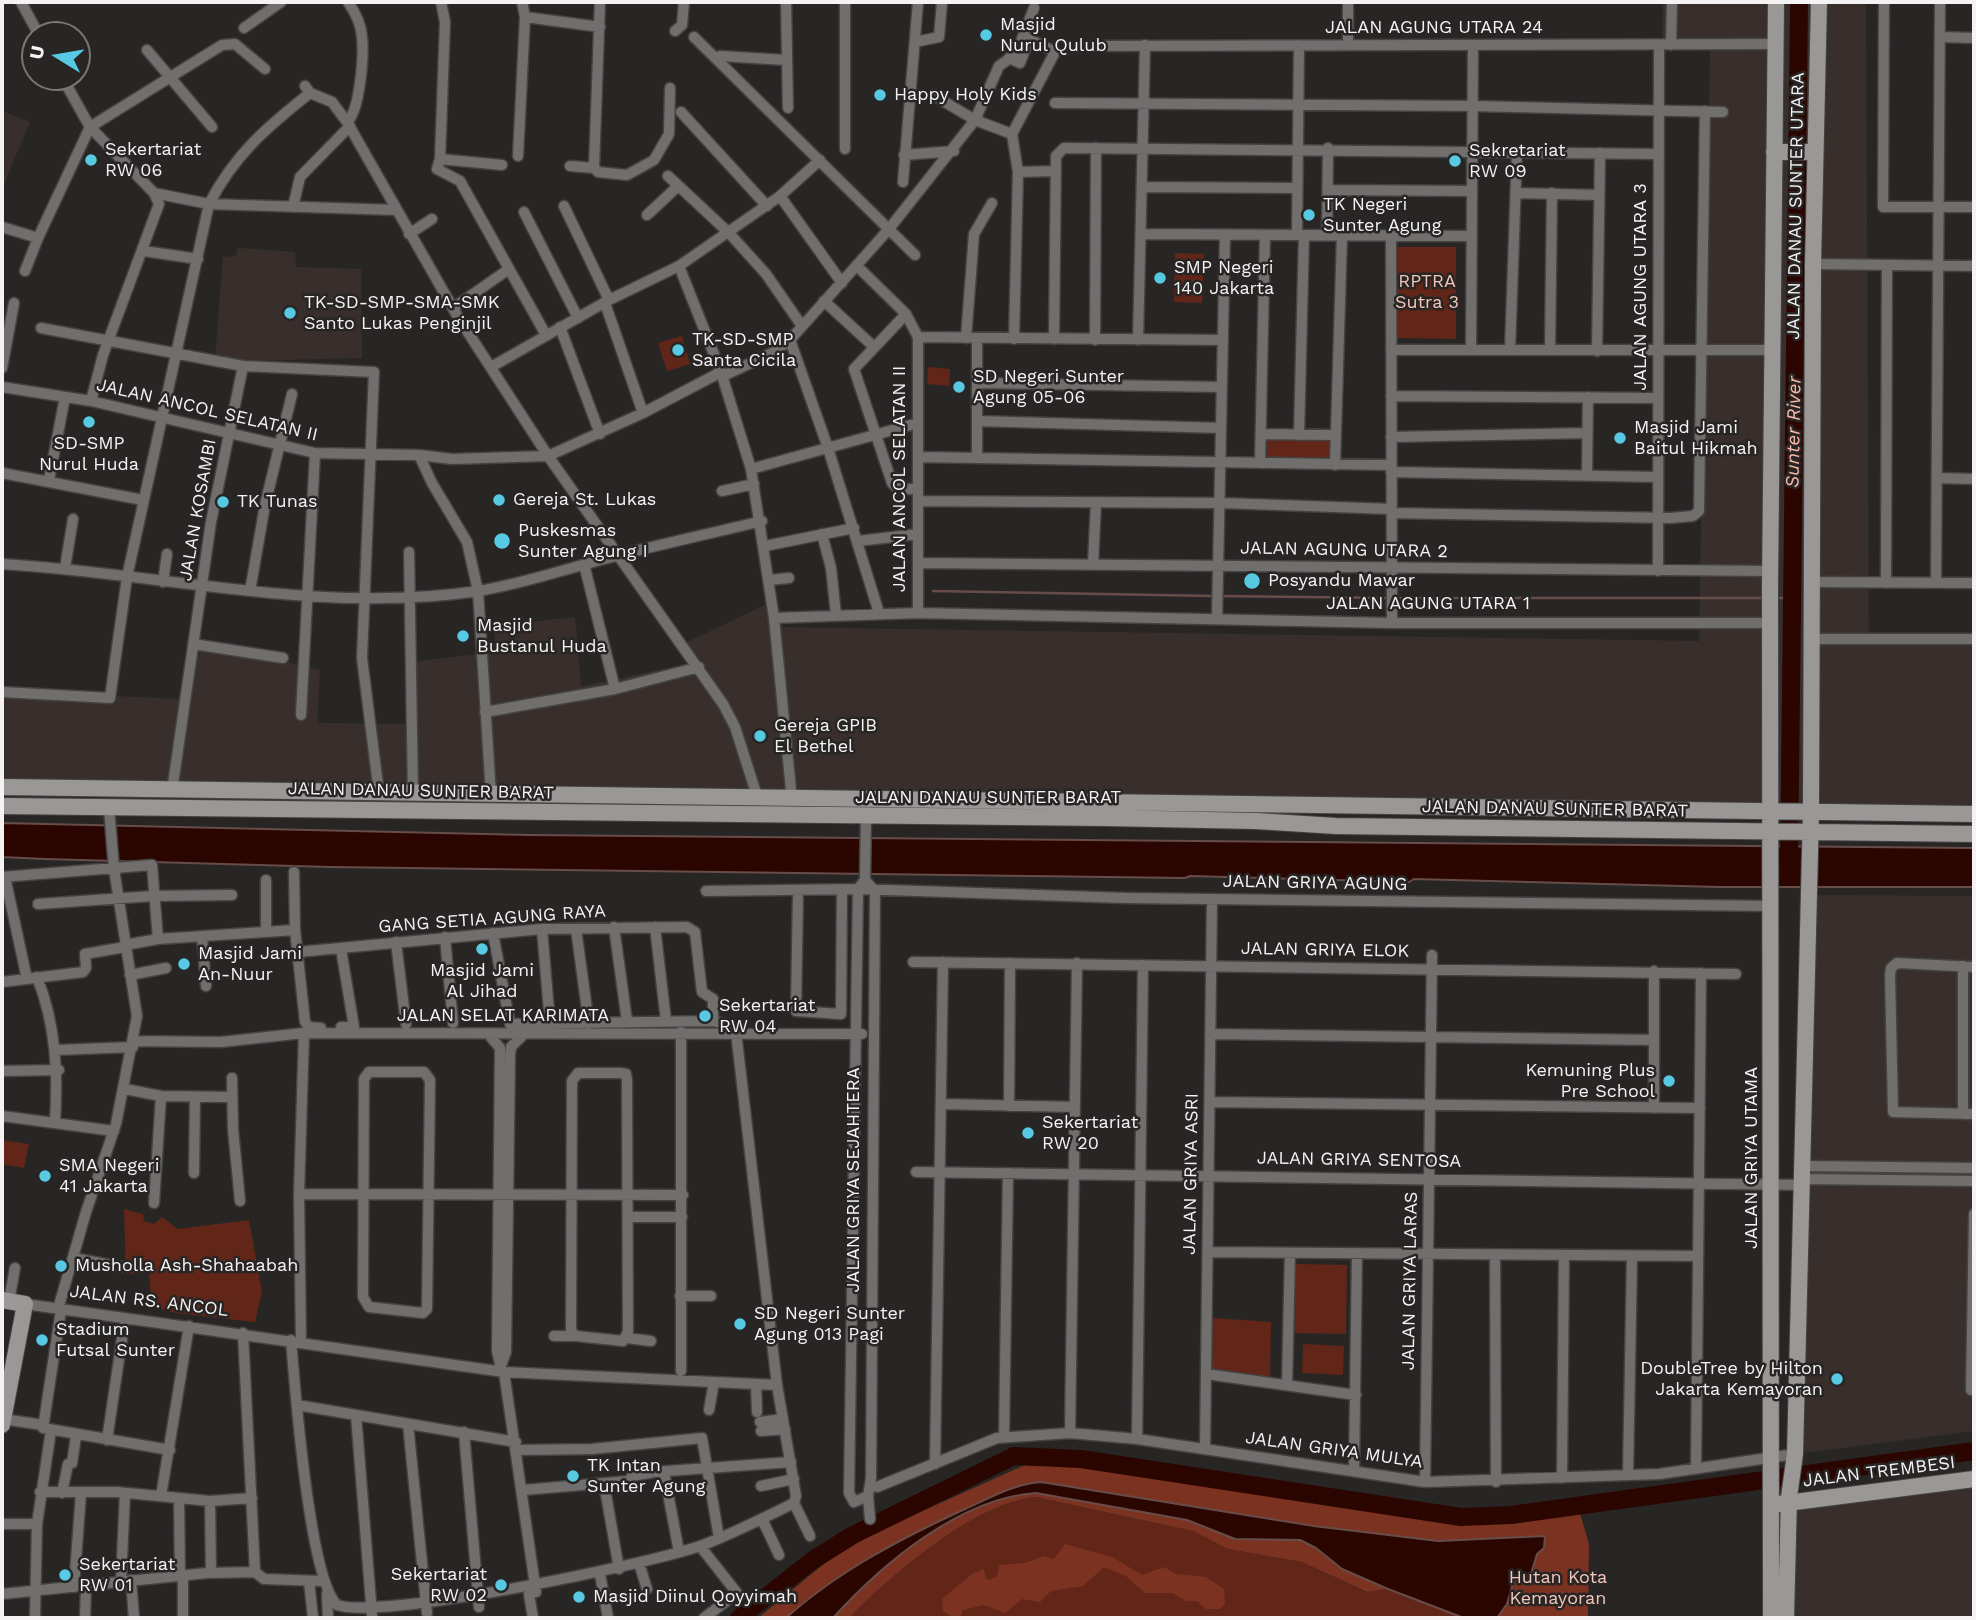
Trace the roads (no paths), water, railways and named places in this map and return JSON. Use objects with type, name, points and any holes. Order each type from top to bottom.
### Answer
[{"type":"main road","name":"JALAN DANAU SUNTER UTARA","points":[[1774,812],[1770,578],[1772,350],[1778,152],[1776,2]]},
{"type":"main road","name":"JALAN DANAU SUNTER UTARA","points":[[1807,835],[1805,812],[1811,639],[1812,152],[1819,2]]},
{"type":"main road","points":[[1778,152],[1812,152]]},
{"type":"main road","name":"JALAN DANAU SUNTER BARAT","points":[[2,787],[491,794],[570,804],[866,824],[1106,811],[1516,809],[1974,814]]},
{"type":"main road","name":"JALAN DANAU SUNTER BARAT","points":[[2,806],[110,813],[758,799],[1516,829],[1774,836],[1974,834]]},
{"type":"main road","points":[[1516,809],[1516,829]]},
{"type":"main road","name":"JALAN GRIYA UTAMA","points":[[1771,1618],[1771,899],[1774,812]]},
{"type":"main road","points":[[1786,1618],[1789,1500],[1794,1458],[1802,1177],[1809,889],[1807,835]]},
{"type":"main road","points":[[2,1422],[12,1302]]},
{"type":"main road","name":"JALAN TREMBESI","points":[[1789,1500],[1974,1479]]},
{"type":"main road","points":[[1772,1502],[1789,1500]]},
{"type":"street","points":[[21,2],[31,21]]},
{"type":"street","points":[[244,28],[281,2]]},
{"type":"street","points":[[293,207],[300,177],[350,122],[356,109],[362,38],[358,20],[348,2]]},
{"type":"street","points":[[441,2],[445,22],[440,159],[437,169],[460,181],[546,335]]},
{"type":"street","points":[[518,156],[525,17],[522,2]]},
{"type":"street","points":[[594,168],[600,2]]},
{"type":"street","points":[[675,30],[682,25],[684,2]]},
{"type":"street","points":[[786,2],[788,108]]},
{"type":"street","points":[[845,2],[845,149]]},
{"type":"street","points":[[903,182],[918,2]]},
{"type":"street","points":[[915,42],[939,37],[942,2]]},
{"type":"street","points":[[1348,2],[1348,45]]},
{"type":"street","points":[[1671,45],[1672,2]]},
{"type":"street","points":[[1884,2],[1883,207],[1974,207]]},
{"type":"street","points":[[1937,583],[1940,2]]},
{"type":"street","points":[[1009,58],[1016,54],[1034,8]]},
{"type":"street","points":[[525,17],[600,27]]},
{"type":"street","points":[[694,37],[915,255]]},
{"type":"street","points":[[1940,37],[1974,38]]},
{"type":"street","points":[[1009,58],[1020,63],[1029,39],[1055,52],[1012,134],[1018,172],[1014,339]]},
{"type":"street","points":[[25,271],[73,158],[90,127],[222,45],[235,44],[265,69]]},
{"type":"street","name":"JALAN AGUNG UTARA 24","points":[[1093,46],[1775,44]]},
{"type":"street","points":[[1138,340],[1145,45]]},
{"type":"street","points":[[1471,350],[1473,45]]},
{"type":"street","name":"JALAN AGUNG UTARA 3","points":[[1658,571],[1659,45]]},
{"type":"street","points":[[1298,46],[1299,435]]},
{"type":"street","points":[[147,50],[212,127]]},
{"type":"street","points":[[720,56],[786,60]]},
{"type":"street","name":"JALAN ANCOL SELATAN II","points":[[2,387],[90,401],[315,453],[419,455],[452,459],[548,456],[772,353],[790,340],[857,266],[923,184],[954,151],[975,120],[999,66],[1009,58]]},
{"type":"street","points":[[570,166],[627,175],[654,160],[669,134],[670,88]]},
{"type":"street","points":[[2,692],[110,698],[127,577],[160,416],[209,204],[223,176],[256,136],[308,89],[332,102],[350,122],[409,234],[453,308],[615,556],[699,667],[735,727],[758,799]]},
{"type":"street","points":[[70,91],[90,127],[154,193],[158,212],[109,339],[90,401]]},
{"type":"street","points":[[933,95],[975,120],[1012,134]]},
{"type":"street","points":[[1055,103],[1472,106],[1723,112]]},
{"type":"street","points":[[918,501],[1222,503],[1391,511],[1693,516],[1699,511],[1705,111]]},
{"type":"street","points":[[681,112],[767,206]]},
{"type":"street","points":[[1054,339],[1055,171],[1058,152],[1065,148],[1328,148],[1659,154]]},
{"type":"street","points":[[1095,340],[1097,148]]},
{"type":"street","points":[[1327,235],[1328,148]]},
{"type":"street","points":[[904,155],[954,151]]},
{"type":"street","points":[[1510,350],[1517,152]]},
{"type":"street","points":[[1597,351],[1600,153]]},
{"type":"street","points":[[440,159],[502,165]]},
{"type":"street","points":[[491,367],[560,327],[679,266],[767,206],[820,160]]},
{"type":"street","points":[[1018,172],[1055,171]]},
{"type":"street","points":[[667,176],[729,233],[766,275],[802,326]]},
{"type":"street","points":[[647,215],[677,187]]},
{"type":"street","points":[[1142,187],[1297,187]]},
{"type":"street","points":[[1328,190],[1472,191]]},
{"type":"street","points":[[154,193],[209,204],[397,210]]},
{"type":"street","points":[[1516,193],[1599,195]]},
{"type":"street","points":[[1550,350],[1552,193]]},
{"type":"street","points":[[780,196],[842,283]]},
{"type":"street","points":[[977,458],[978,383],[972,338],[974,234],[992,203]]},
{"type":"street","points":[[564,206],[607,302],[643,414]]},
{"type":"street","points":[[524,212],[579,318]]},
{"type":"street","points":[[409,234],[432,219]]},
{"type":"street","points":[[2,227],[38,238]]},
{"type":"street","points":[[1141,234],[1472,236]]},
{"type":"street","points":[[1217,614],[1223,462],[1221,387],[1226,235]]},
{"type":"street","points":[[1260,463],[1265,235]]},
{"type":"street","points":[[1335,465],[1342,235]]},
{"type":"street","points":[[1391,236],[1392,623]]},
{"type":"street","points":[[144,251],[198,259]]},
{"type":"street","points":[[1813,264],[1974,266]]},
{"type":"street","points":[[1886,583],[1887,265]]},
{"type":"street","points":[[679,266],[722,374],[751,469],[765,545],[792,800]]},
{"type":"street","name":"JALAN ANCOL SELATAN II","points":[[774,618],[918,613],[918,337],[906,314],[857,266]]},
{"type":"street","points":[[453,308],[509,269]]},
{"type":"street","points":[[824,302],[873,346]]},
{"type":"street","points":[[2,368],[14,303]]},
{"type":"street","points":[[906,314],[854,369],[894,487],[919,489]]},
{"type":"street","points":[[560,327],[600,434]]},
{"type":"street","points":[[41,328],[243,366],[374,372],[373,456],[362,657],[379,793]]},
{"type":"street","points":[[918,337],[1223,340]]},
{"type":"street","points":[[790,340],[828,448],[879,613]]},
{"type":"street","points":[[1391,350],[1772,350]]},
{"type":"street","name":"JALAN KOSAMBI","points":[[172,791],[202,587],[243,366]]},
{"type":"street","points":[[978,383],[1221,387]]},
{"type":"street","points":[[250,591],[263,515],[292,394]]},
{"type":"street","points":[[1391,396],[1658,398]]},
{"type":"street","points":[[49,480],[65,397]]},
{"type":"street","points":[[1587,476],[1588,397]]},
{"type":"street","points":[[978,421],[1221,428]]},
{"type":"street","points":[[751,469],[918,423]]},
{"type":"street","points":[[1391,437],[1587,432]]},
{"type":"street","points":[[1261,434],[1336,435]]},
{"type":"street","points":[[301,715],[315,453]]},
{"type":"street","points":[[419,455],[432,483],[467,542],[478,591],[491,794]]},
{"type":"street","points":[[919,457],[1335,465],[1658,477]]},
{"type":"street","points":[[2,473],[143,500]]},
{"type":"street","points":[[1937,478],[1974,479]]},
{"type":"street","points":[[722,491],[754,484]]},
{"type":"street","points":[[1093,565],[1096,502]]},
{"type":"street","points":[[65,568],[73,519]]},
{"type":"street","points":[[2,564],[65,568],[250,591],[306,595],[410,595],[478,591],[762,521]]},
{"type":"street","points":[[765,545],[854,528]]},
{"type":"street","points":[[822,534],[831,568],[836,615]]},
{"type":"street","points":[[858,541],[918,534]]},
{"type":"street","points":[[409,552],[413,794]]},
{"type":"street","points":[[163,582],[167,554]]},
{"type":"street","name":"JALAN AGUNG UTARA 2","points":[[918,563],[1658,571],[1770,578]]},
{"type":"street","points":[[584,564],[615,689]]},
{"type":"street","points":[[769,580],[789,578]]},
{"type":"street","points":[[1811,585],[1974,583]]},
{"type":"street","name":"JALAN AGUNG UTARA 1","points":[[918,613],[1217,614],[1392,623],[1770,618]]},
{"type":"street","points":[[1811,639],[1974,639]]},
{"type":"street","points":[[193,644],[284,658]]},
{"type":"street","points":[[485,712],[615,689],[699,667]]},
{"type":"street","points":[[35,1618],[37,1524],[59,1310],[114,1131],[134,1044],[137,1016],[113,866],[110,813]]},
{"type":"street","points":[[706,891],[858,890],[865,877],[866,824]]},
{"type":"street","points":[[55,1123],[59,1070],[56,1050],[3,877],[113,866],[152,865],[158,939]]},
{"type":"street","points":[[294,872],[295,930],[305,1022],[309,1030],[299,1194],[297,1405],[328,1618]]},
{"type":"street","points":[[865,877],[875,891]]},
{"type":"street","points":[[266,880],[266,931]]},
{"type":"street","points":[[798,892],[796,1012],[841,1014],[842,890]]},
{"type":"street","name":"JALAN GRIYA AGUNG","points":[[858,890],[1212,899],[1771,899]]},
{"type":"street","name":"JALAN GRIYA SEJAHTERA","points":[[849,1482],[858,890]]},
{"type":"street","name":"JALAN GRIYA SEJAHTERA","points":[[870,1518],[868,1496],[874,1482],[872,1034],[875,891]]},
{"type":"street","points":[[38,904],[153,896],[232,895]]},
{"type":"street","name":"JALAN GRIYA ASRI","points":[[1205,1449],[1212,899]]},
{"type":"street","points":[[2,920],[15,917]]},
{"type":"street","points":[[614,927],[628,1021]]},
{"type":"street","points":[[655,927],[666,1021]]},
{"type":"street","name":"GANG SETIA AGUNG RAYA","points":[[298,952],[542,929],[687,927],[695,932],[702,992],[713,999],[713,1021]]},
{"type":"street","points":[[542,929],[550,1023]]},
{"type":"street","points":[[576,929],[589,1024]]},
{"type":"street","points":[[2,982],[83,972],[86,968],[85,954],[158,939],[295,930]]},
{"type":"street","points":[[493,933],[510,1024],[713,1021],[725,1024],[733,1032],[777,1385],[794,1479],[794,1503],[810,1535]]},
{"type":"street","points":[[202,936],[206,986]]},
{"type":"street","points":[[445,937],[453,1023]]},
{"type":"street","points":[[396,942],[406,1024]]},
{"type":"street","points":[[309,1030],[354,1027],[341,949]]},
{"type":"street","name":"JALAN GRIYA LARAS","points":[[1425,1482],[1432,955]]},
{"type":"street","name":"JALAN GRIYA ELOK","points":[[913,962],[1736,974]]},
{"type":"street","points":[[935,1464],[943,962]]},
{"type":"street","points":[[1009,1106],[1010,963]]},
{"type":"street","points":[[1070,1433],[1077,963]]},
{"type":"street","points":[[1897,963],[1968,966],[1968,1114],[1897,1114],[1891,1110],[1891,968],[1897,963]]},
{"type":"street","points":[[1138,1438],[1143,965]]},
{"type":"street","points":[[130,975],[166,968]]},
{"type":"street","points":[[1654,971],[1654,1108]]},
{"type":"street","points":[[1696,1468],[1701,973]]},
{"type":"street","name":"JALAN SELAT KARIMATA","points":[[56,1050],[134,1044],[222,1042],[309,1030],[490,1036],[681,1032],[872,1034]]},
{"type":"street","points":[[681,1032],[681,1371]]},
{"type":"street","points":[[1210,1034],[1654,1040]]},
{"type":"street","points":[[523,1035],[511,1047],[510,1055],[497,1351],[517,1446],[523,1490],[533,1618]]},
{"type":"street","points":[[490,1036],[500,1048],[505,1195]]},
{"type":"street","points":[[2,1071],[59,1070]]},
{"type":"street","points":[[369,1072],[424,1072],[428,1075],[430,1195],[427,1309],[423,1313],[369,1307],[365,1304],[363,1194],[364,1079],[369,1072]]},
{"type":"street","points":[[576,1336],[571,1331],[570,1324],[572,1081],[578,1073],[626,1074],[628,1338]]},
{"type":"street","points":[[232,1078],[231,1097],[240,1201]]},
{"type":"street","points":[[125,1089],[161,1096],[231,1097]]},
{"type":"street","points":[[154,1203],[161,1096]]},
{"type":"street","points":[[194,1174],[195,1097]]},
{"type":"street","points":[[1210,1102],[1700,1108]]},
{"type":"street","points":[[941,1104],[1075,1107]]},
{"type":"street","points":[[2,1116],[114,1131]]},
{"type":"street","points":[[1802,1177],[1974,1168]]},
{"type":"street","name":"JALAN GRIYA SENTOSA","points":[[916,1172],[1770,1184],[1802,1177]]},
{"type":"street","points":[[1004,1437],[1009,1173]]},
{"type":"street","points":[[1802,1177],[1974,1181]]},
{"type":"street","points":[[299,1194],[683,1195]]},
{"type":"street","points":[[1974,1214],[1971,1390],[1974,1390]]},
{"type":"street","points":[[628,1217],[682,1217]]},
{"type":"street","points":[[1208,1252],[1698,1256]]},
{"type":"street","points":[[1287,1385],[1290,1253]]},
{"type":"street","points":[[1354,1471],[1357,1253]]},
{"type":"street","points":[[1495,1255],[1496,1482]]},
{"type":"street","points":[[1562,1478],[1564,1255]]},
{"type":"street","points":[[1628,1474],[1632,1256]]},
{"type":"street","points":[[73,1258],[122,1267]]},
{"type":"street","points":[[12,1302],[15,1268]]},
{"type":"street","points":[[680,1296],[711,1296]]},
{"type":"street","name":"JALAN RS. ANCOL","points":[[12,1302],[502,1370],[777,1385]]},
{"type":"street","points":[[107,1440],[125,1319]]},
{"type":"street","points":[[161,1496],[188,1326]]},
{"type":"street","points":[[243,1333],[255,1572]]},
{"type":"street","points":[[554,1336],[651,1341]]},
{"type":"street","points":[[1206,1374],[1356,1395]]},
{"type":"street","points":[[709,1410],[714,1382]]},
{"type":"street","points":[[756,1384],[759,1422],[784,1424]]},
{"type":"street","points":[[297,1405],[464,1432],[517,1446],[592,1449],[700,1438],[704,1442],[705,1469],[719,1538]]},
{"type":"street","points":[[356,1415],[372,1615]]},
{"type":"street","points":[[2,1422],[170,1450]]},
{"type":"street","points":[[408,1424],[428,1613]]},
{"type":"street","points":[[464,1432],[479,1607]]},
{"type":"street","name":"JALAN GRIYA MULYA","points":[[849,1482],[874,1482],[935,1464],[1004,1437],[1070,1433],[1138,1438],[1425,1482],[1496,1482],[1628,1474],[1794,1458]]},
{"type":"street","points":[[62,1493],[68,1464],[72,1463],[76,1436]]},
{"type":"street","points":[[523,1490],[604,1483],[664,1472],[791,1462]]},
{"type":"street","points":[[664,1472],[679,1552]]},
{"type":"street","points":[[761,1486],[794,1479]]},
{"type":"street","points":[[849,1482],[850,1498],[854,1502],[868,1496]]},
{"type":"street","points":[[604,1483],[619,1569]]},
{"type":"street","points":[[40,1492],[125,1493],[210,1501],[252,1497]]},
{"type":"street","points":[[81,1493],[80,1586],[85,1618]]},
{"type":"street","points":[[125,1493],[126,1581],[134,1618]]},
{"type":"street","points":[[178,1499],[183,1618]]},
{"type":"street","points":[[210,1501],[211,1573]]},
{"type":"street","points":[[2,1594],[181,1575],[255,1572],[264,1579],[309,1581],[325,1586],[340,1608],[372,1615],[428,1613],[479,1607],[700,1546],[762,1520],[794,1503]]},
{"type":"street","points":[[762,1520],[779,1555]]},
{"type":"street","points":[[2,1524],[37,1524]]},
{"type":"street","points":[[700,1546],[737,1593],[704,1618]]},
{"type":"street","points":[[639,1563],[647,1589]]},
{"type":"street","points":[[600,1574],[608,1618]]},
{"type":"street","points":[[309,1581],[313,1618]]},
{"type":"waterway","name":"Sunter River","points":[[1789,863],[1799,2]]},
{"type":"waterway","points":[[933,591],[1213,596]]},
{"type":"waterway","points":[[1219,596],[1388,598]]},
{"type":"waterway","points":[[1394,598],[1766,598]]},
{"type":"waterway","points":[[1776,598],[1792,598]]},
{"type":"waterway","points":[[739,1618],[813,1560],[853,1535],[1014,1456],[1081,1459],[1461,1517],[1511,1515],[1974,1451]]},
{"type":"place","name":"Masjid Nurul Qulub","points":[[986,35]]},
{"type":"place","name":"Happy Holy Kids","points":[[880,95]]},
{"type":"place","name":"Sekertariat RW 06","points":[[91,160]]},
{"type":"place","name":"Sekretariat RW 09","points":[[1455,161]]},
{"type":"place","name":"TK Negeri Sunter Agung","points":[[1309,215]]},
{"type":"place","name":"SMP Negeri 140 Jakarta","points":[[1160,278]]},
{"type":"place","name":"TK-SD-SMP-SMA-SMK Santo Lukas Penginjil","points":[[290,313]]},
{"type":"place","name":"TK-SD-SMP Santa Cicila","points":[[678,350]]},
{"type":"place","name":"SD Negeri Sunter Agung 05-06","points":[[959,387]]},
{"type":"place","name":"SD-SMP Nurul Huda","points":[[89,422]]},
{"type":"place","name":"Masjid Jami Baitul Hikmah","points":[[1620,438]]},
{"type":"place","name":"Gereja St. Lukas","points":[[499,500]]},
{"type":"place","name":"TK Tunas","points":[[223,502]]},
{"type":"place","name":"Puskesmas Sunter Agung I","points":[[502,541]]},
{"type":"place","name":"Posyandu Mawar","points":[[1252,581]]},
{"type":"place","name":"Masjid Bustanul Huda","points":[[463,636]]},
{"type":"place","name":"Gereja GPIB El Bethel","points":[[760,736]]},
{"type":"place","name":"Masjid Jami Al Jihad","points":[[482,949]]},
{"type":"place","name":"Masjid Jami An-Nuur","points":[[184,964]]},
{"type":"place","name":"Sekertariat RW 04","points":[[705,1016]]},
{"type":"place","name":"Kemuning Plus Pre School","points":[[1669,1081]]},
{"type":"place","name":"Sekertariat RW 20","points":[[1028,1133]]},
{"type":"place","name":"SMA Negeri 41 Jakarta","points":[[45,1176]]},
{"type":"place","name":"Musholla Ash-Shahaabah","points":[[61,1266]]},
{"type":"place","name":"SD Negeri Sunter Agung 013 Pagi","points":[[740,1324]]},
{"type":"place","name":"Stadium Futsal Sunter","points":[[42,1340]]},
{"type":"place","name":"DoubleTree by Hilton Jakarta Kemayoran","points":[[1837,1379]]},
{"type":"place","name":"TK Intan Sunter Agung","points":[[573,1476]]},
{"type":"place","name":"Sekertariat RW 01","points":[[65,1575]]},
{"type":"place","name":"Sekertariat RW 02","points":[[501,1585]]},
{"type":"place","name":"Masjid Diinul Qoyyimah","points":[[579,1597]]},
{"type":"park label","name":"RPTRA Sutra 3","points":[[1427,292]]},
{"type":"park label","name":"Hutan Kota Kemayoran","points":[[1558,1588]]}]
